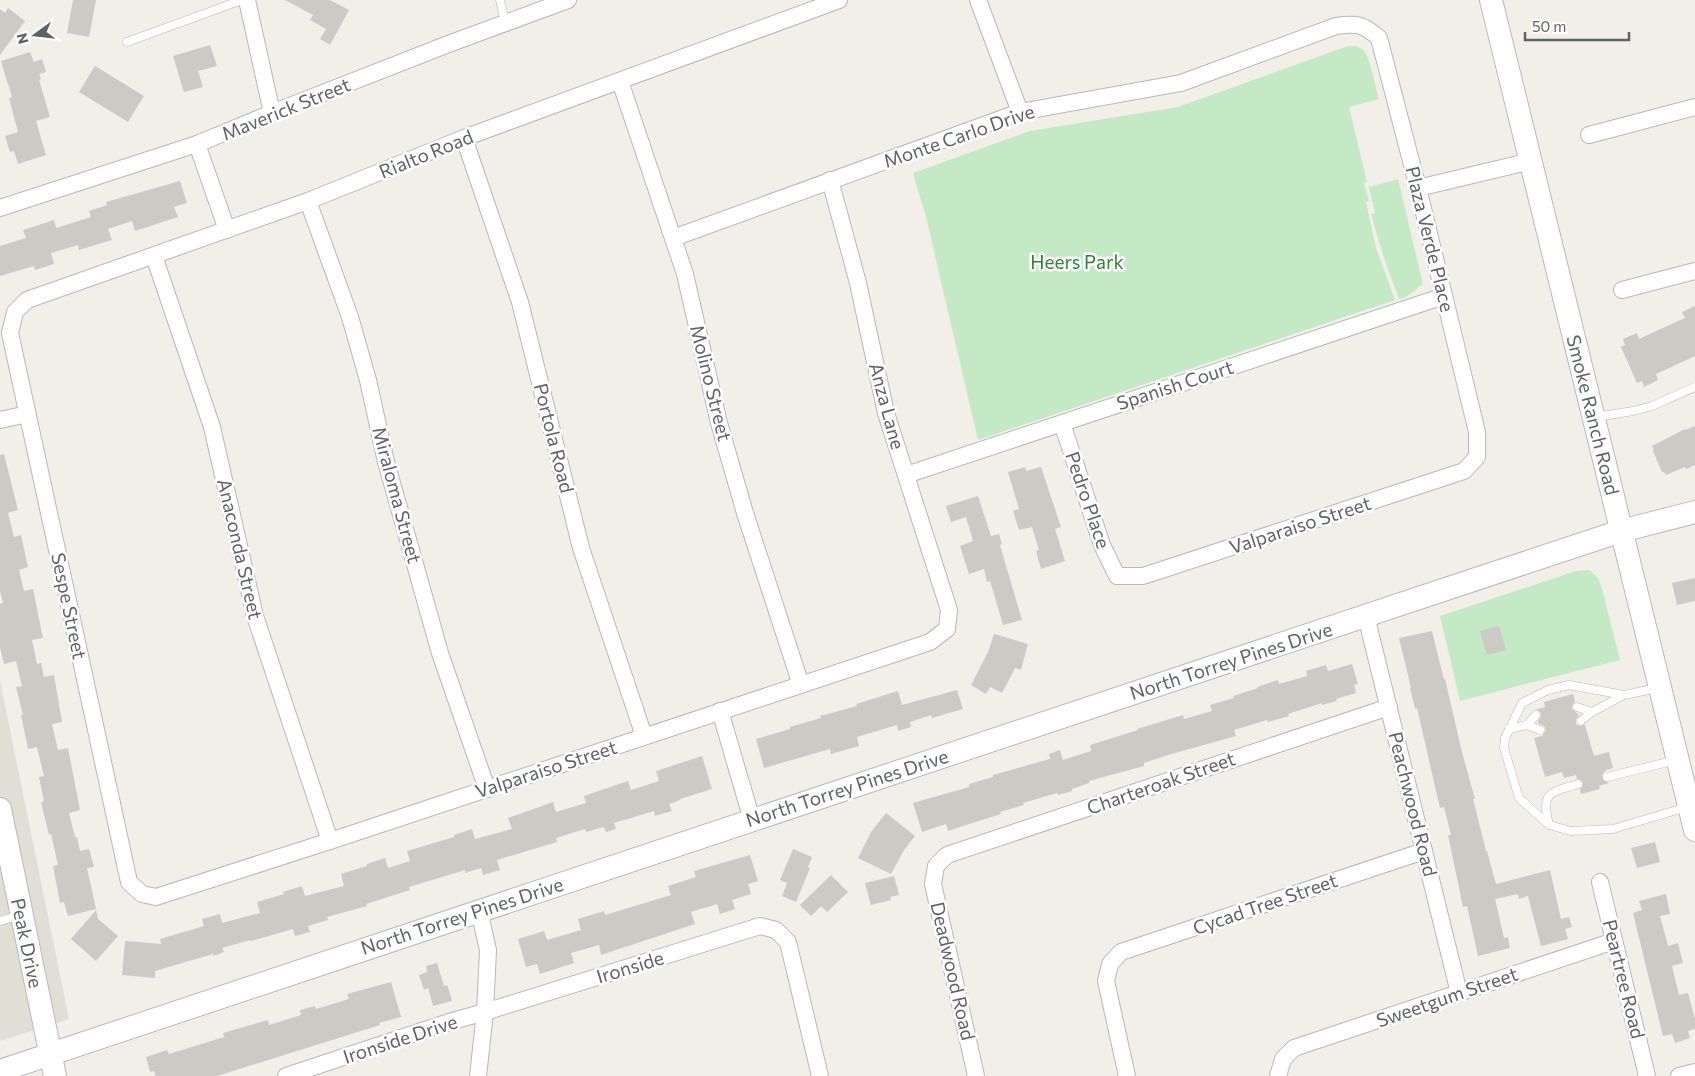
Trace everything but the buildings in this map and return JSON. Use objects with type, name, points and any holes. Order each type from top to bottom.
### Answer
[{"type":"main road","name":"Smoke Ranch Road","points":[[1491,0],[1695,830]]},
{"type":"main road","name":"North Torrey Pines Drive","points":[[0,1071],[1621,531],[1695,512]]},
{"type":"main road","name":"Peak Drive","points":[[0,809],[55,1076]]},
{"type":"street","points":[[247,0],[272,113]]},
{"type":"street","name":"Maverick Street","points":[[0,208],[197,144],[272,113],[568,0]]},
{"type":"street","name":"Rialto Road","points":[[15,312],[27,300],[308,201],[464,138],[840,0]]},
{"type":"street","points":[[978,0],[1020,112]]},
{"type":"street","name":"Monte Carlo Drive","points":[[673,238],[1020,112],[1181,83],[1336,26],[1349,24],[1366,27]]},
{"type":"street","name":"Plaza Verde Place","points":[[1366,27],[1379,38],[1418,188],[1477,432],[1477,457]]},
{"type":"street","name":"Molino Street","points":[[620,81],[685,274],[719,423],[744,513],[801,685]]},
{"type":"street","points":[[1589,135],[1695,107]]},
{"type":"street","name":"Portola Road","points":[[464,138],[520,302],[581,548],[644,736]]},
{"type":"street","points":[[197,144],[227,230]]},
{"type":"street","points":[[1418,188],[1531,161]]},
{"type":"street","name":"Anza Lane","points":[[830,180],[858,283],[886,413],[949,610],[947,629]]},
{"type":"street","name":"Miraloma Street","points":[[308,201],[350,317],[368,380],[386,462],[440,653],[487,789]]},
{"type":"street","name":"Anaconda Street","points":[[154,256],[212,427],[255,616],[330,841]]},
{"type":"street","points":[[1622,290],[1695,271]]},
{"type":"street","name":"Spanish Court","points":[[906,475],[1444,296]]},
{"type":"street","name":"Sespe Street","points":[[15,312],[10,333],[129,882],[142,894]]},
{"type":"street","points":[[0,420],[28,414]]},
{"type":"street","name":"Pedro Place","points":[[1062,423],[1102,545],[1117,576]]},
{"type":"street","name":"Valparaiso Street","points":[[1117,576],[1143,576],[1464,471],[1477,457]]},
{"type":"street","name":"Peachwood Road","points":[[1366,616],[1459,993]]},
{"type":"street","name":"Valparaiso Street","points":[[142,894],[156,897],[330,841],[930,642],[947,629]]},
{"type":"street","name":"Charteroak Street","points":[[936,866],[947,855],[1389,706]]},
{"type":"street","points":[[720,711],[752,820]]},
{"type":"street","name":"Cycad Tree Street","points":[[1127,1076],[1106,981],[1110,964],[1122,952],[1424,851]]},
{"type":"street","name":"Deadwood Road","points":[[936,866],[933,884],[976,1076]]},
{"type":"street","name":"Peartree Road","points":[[1600,882],[1648,1076]]},
{"type":"street","points":[[478,1076],[485,1012],[488,950],[479,910]]},
{"type":"street","name":"Ironside","points":[[485,1012],[760,926],[776,930],[788,942],[814,1074]]},
{"type":"street","name":"Sweetgum Street","points":[[1278,1076],[1282,1059],[1294,1048],[1614,941]]},
{"type":"street","name":"Ironside Drive","points":[[286,1076],[449,1022],[485,1012]]},
{"type":"street","points":[[1679,1076],[1695,1072]]},
{"type":"lane","points":[[127,42],[242,0]]},
{"type":"lane","points":[[500,0],[505,23]]},
{"type":"lane","points":[[1593,417],[1652,406],[1695,387]]},
{"type":"lane","points":[[1624,695],[1569,685],[1548,690],[1522,703],[1505,738],[1504,748],[1519,798],[1549,825],[1571,831],[1613,829],[1689,807]]},
{"type":"lane","points":[[1580,721],[1592,712],[1624,695],[1660,688]]},
{"type":"lane","points":[[1577,707],[1592,712]]},
{"type":"lane","points":[[1527,725],[1536,715]]},
{"type":"lane","points":[[1509,729],[1527,725],[1540,730]]},
{"type":"lane","points":[[1607,777],[1678,759]]},
{"type":"lane","points":[[1549,825],[1545,808],[1546,799],[1555,791],[1578,784]]},
{"type":"lane","points":[[0,921],[22,914]]},
{"type":"shaded area","points":[[0,681],[69,1019],[0,1041]]},
{"type":"green space","name":"Heers Park","points":[[1348,46],[1360,48],[1366,54],[1379,99],[1349,107],[1367,182],[1364,183],[1369,201],[1366,202],[1376,248],[1395,300],[978,440],[926,217],[913,173],[1030,131],[1178,107]]},
{"type":"green space","points":[[1398,179],[1423,284],[1406,297],[1399,299],[1371,214],[1375,213],[1369,187]]},
{"type":"green space","points":[[1589,570],[1598,578],[1602,589],[1620,660],[1460,701],[1440,616],[1576,571]]}]
